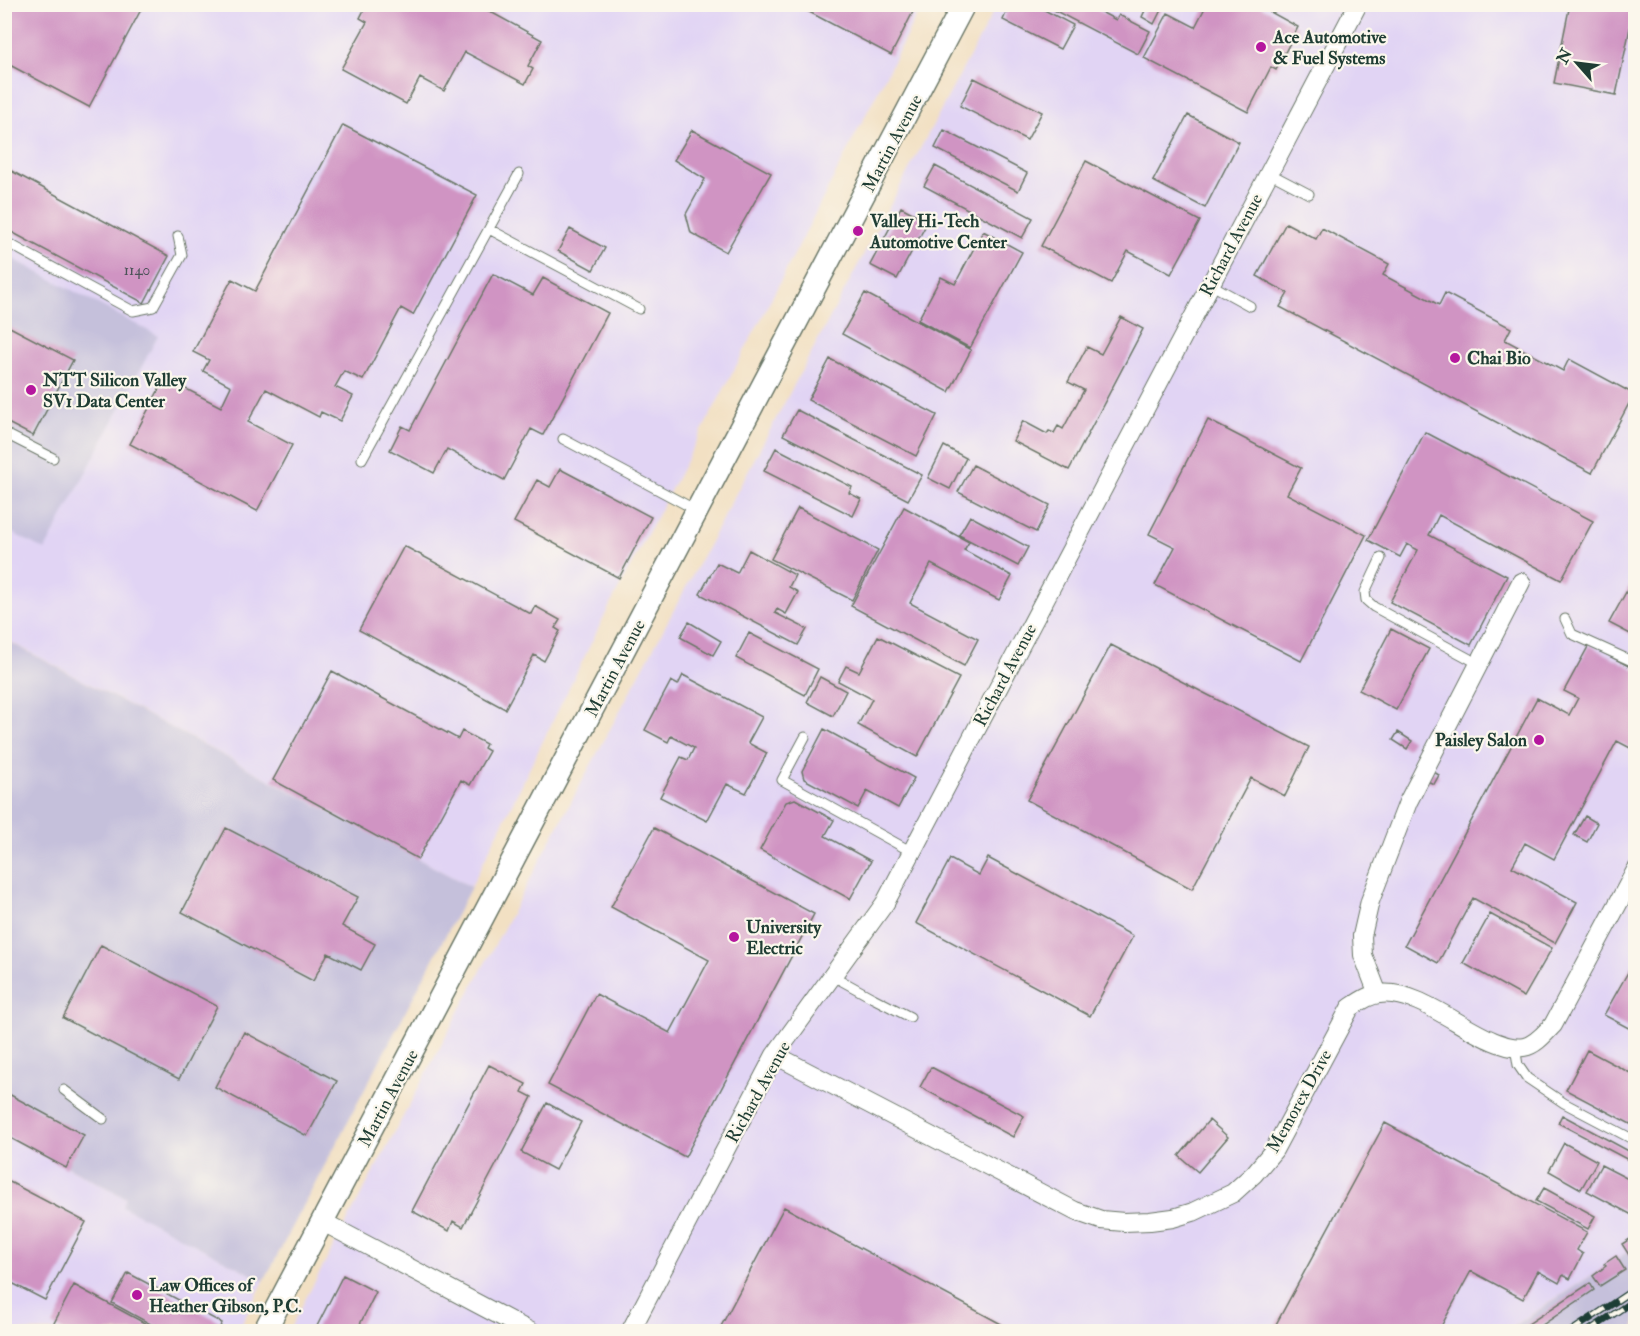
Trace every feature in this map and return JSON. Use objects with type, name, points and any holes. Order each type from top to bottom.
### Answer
[{"type":"street","name":"Martin Avenue","points":[[264,1332],[964,4]]},
{"type":"street","name":"Richard Avenue","points":[[630,1332],[775,1055],[885,903],[1358,4]]},
{"type":"street","points":[[1378,994],[1363,955],[1362,936],[1370,901],[1408,802],[1521,582]]},
{"type":"street","points":[[1515,1047],[1525,1047],[1540,1038],[1553,1025],[1635,870]]},
{"type":"street","name":"Memorex Drive","points":[[775,1055],[1075,1211],[1101,1220],[1124,1222],[1150,1221],[1183,1215],[1233,1193],[1254,1174],[1274,1150],[1350,1008],[1362,999],[1378,994],[1408,996],[1484,1037],[1509,1047],[1515,1047]]},
{"type":"street","points":[[323,1222],[531,1332]]},
{"type":"lane","points":[[1269,172],[1310,194]]},
{"type":"lane","points":[[362,459],[519,174]]},
{"type":"lane","points":[[489,229],[639,309]]},
{"type":"lane","points":[[4,241],[133,311],[153,307],[182,255],[178,236]]},
{"type":"lane","points":[[1210,284],[1250,306]]},
{"type":"lane","points":[[4,433],[53,458]]},
{"type":"lane","points":[[563,439],[698,511]]},
{"type":"lane","points":[[1381,558],[1365,592],[1366,600],[1374,607],[1479,664]]},
{"type":"lane","points":[[1565,619],[1572,634],[1635,663]]},
{"type":"lane","points":[[805,737],[782,780],[912,852]]},
{"type":"lane","points":[[833,976],[910,1017]]},
{"type":"lane","points":[[1515,1047],[1518,1065],[1527,1078],[1564,1103],[1635,1141]]},
{"type":"lane","points":[[64,1090],[103,1119]]},
{"type":"shaded area","points":[[4,5],[922,5],[761,319],[610,605],[471,887],[5,639]]},
{"type":"shaded area","points":[[997,5],[1635,5],[1635,1247],[1506,1331],[288,1332]]},
{"type":"shaded area","points":[[4,254],[158,336],[45,550],[5,529]]},
{"type":"shaded area","points":[[4,639],[471,887],[264,1281],[122,1206],[126,1198],[5,1133]]},
{"type":"shaded area","points":[[4,1133],[126,1198],[123,1206],[264,1281],[238,1331],[5,1331]]},
{"type":"shaded area","points":[[1635,1247],[1635,1331],[1507,1331]]},
{"type":"building","points":[[4,4],[144,4],[89,107],[4,62]]},
{"type":"building","points":[[367,4],[476,4],[542,40],[528,66],[533,69],[525,84],[465,52],[444,91],[420,78],[406,104],[341,69],[367,22],[360,18]]},
{"type":"building","points":[[794,4],[917,4],[891,55]]},
{"type":"building","points":[[1010,4],[1033,4],[1073,25],[1060,49],[1003,20]]},
{"type":"building","points":[[1049,4],[1086,4],[1116,20],[1119,15],[1150,31],[1138,54],[1048,7]]},
{"type":"building","points":[[1148,4],[1164,4],[1154,24],[1142,17]]},
{"type":"building","points":[[1207,4],[1256,4],[1298,27],[1276,70],[1271,67],[1248,112],[1144,58],[1168,13],[1195,27]]},
{"type":"building","points":[[1570,4],[1635,4],[1616,95],[1554,83]]},
{"type":"building","points":[[974,78],[1042,112],[1027,140],[960,106]]},
{"type":"building","points":[[1188,115],[1239,142],[1205,208],[1153,181]]},
{"type":"building","points":[[343,125],[477,195],[413,315],[401,308],[363,380],[344,371],[335,387],[353,396],[340,421],[321,412],[319,417],[266,389],[248,422],[292,445],[257,511],[130,444],[165,378],[221,407],[231,386],[203,371],[209,360],[193,352],[232,279],[255,291]]},
{"type":"building","points":[[692,130],[771,173],[726,252],[691,233],[686,214],[705,179],[674,160]]},
{"type":"building","points":[[944,130],[1027,173],[1018,191],[935,148]]},
{"type":"building","points":[[1086,161],[1200,221],[1171,274],[1128,251],[1111,283],[1041,246]]},
{"type":"building","points":[[935,166],[1033,218],[1022,238],[924,186]]},
{"type":"building","points":[[4,167],[169,256],[144,303],[4,228]]},
{"type":"building","points":[[901,207],[928,221],[897,279],[870,265]]},
{"type":"building","points":[[1286,223],[1316,239],[1322,228],[1389,264],[1383,275],[1439,305],[1445,293],[1511,328],[1505,340],[1563,371],[1569,359],[1634,394],[1592,473],[1280,307],[1288,293],[1257,276]]},
{"type":"building","points":[[570,229],[605,248],[593,270],[558,251]]},
{"type":"building","points":[[983,231],[1022,252],[970,348],[918,320],[941,277],[955,284]]},
{"type":"building","points":[[493,274],[533,295],[543,278],[608,313],[543,435],[531,429],[504,480],[447,449],[434,473],[390,450],[402,426],[410,430]]},
{"type":"building","points":[[865,293],[971,350],[949,392],[842,334]]},
{"type":"building","points":[[1121,317],[1143,329],[1069,470],[1013,441],[1023,421],[1047,434],[1049,431],[1054,433],[1058,426],[1063,429],[1084,390],[1068,382],[1087,347],[1101,354]]},
{"type":"building","name":"NTT Silicon Valley SV1 Data Center","points":[[4,324],[73,360],[33,436],[4,421]]},
{"type":"building","points":[[830,359],[937,415],[916,456],[808,400]]},
{"type":"building","points":[[797,410],[922,475],[908,500],[783,435]]},
{"type":"building","points":[[1208,420],[1301,468],[1287,494],[1366,535],[1301,661],[1155,585],[1175,547],[1149,534]]},
{"type":"building","points":[[1425,432],[1593,521],[1561,580],[1439,515],[1429,535],[1507,576],[1471,645],[1390,602],[1418,550],[1407,544],[1400,557],[1368,540]]},
{"type":"building","points":[[944,446],[966,458],[950,489],[928,478]]},
{"type":"building","points":[[776,448],[852,487],[849,493],[861,499],[853,516],[764,471]]},
{"type":"building","points":[[973,465],[1050,505],[1036,532],[958,492]]},
{"type":"building","points":[[560,469],[651,517],[619,578],[514,522],[537,480],[550,487]]},
{"type":"building","points":[[904,507],[969,542],[964,550],[1012,576],[999,600],[931,564],[910,603],[978,639],[964,666],[851,606]]},
{"type":"building","points":[[798,508],[878,550],[852,600],[771,559]]},
{"type":"building","points":[[970,516],[1028,547],[1018,566],[959,535]]},
{"type":"building","points":[[404,546],[531,614],[535,606],[560,620],[555,628],[560,631],[544,661],[534,655],[505,709],[359,630]]},
{"type":"building","points":[[749,550],[795,575],[789,587],[798,592],[786,614],[777,609],[775,613],[807,629],[798,645],[700,594],[717,563],[737,573]]},
{"type":"building","points":[[1636,574],[1636,637],[1609,623]]},
{"type":"building","points":[[689,622],[721,641],[713,655],[680,637]]},
{"type":"building","points":[[1391,629],[1429,649],[1396,710],[1359,690]]},
{"type":"building","points":[[749,633],[818,669],[805,695],[736,658]]},
{"type":"building","points":[[878,636],[959,678],[917,757],[858,725],[872,699],[838,681],[846,666],[859,672]]},
{"type":"building","points":[[1111,645],[1309,747],[1285,796],[1251,778],[1192,889],[1027,800]]},
{"type":"building","points":[[1589,645],[1636,670],[1636,751],[1617,741],[1554,859],[1525,843],[1512,867],[1577,902],[1555,943],[1473,898],[1438,963],[1405,945],[1537,698],[1569,715],[1578,698],[1564,691]]},
{"type":"building","points":[[332,671],[458,739],[462,731],[486,744],[484,748],[489,751],[470,785],[461,780],[418,859],[273,780]]},
{"type":"building","points":[[683,675],[762,717],[748,743],[767,753],[746,793],[727,784],[707,821],[660,797],[681,757],[688,760],[694,748],[671,736],[668,742],[645,730],[671,681],[678,685]]},
{"type":"building","points":[[820,677],[846,691],[833,716],[807,702]]},
{"type":"building","points":[[824,729],[914,778],[898,808],[867,791],[858,808],[804,779],[802,771]]},
{"type":"building","points":[[1398,732],[1412,741],[1407,749],[1393,740]]},
{"type":"building","points":[[1432,771],[1439,775],[1434,784],[1427,781]]},
{"type":"building","points":[[795,799],[834,820],[825,836],[871,861],[850,899],[760,850],[786,802]]},
{"type":"building","points":[[1585,816],[1597,823],[1587,842],[1574,835]]},
{"type":"building","points":[[226,828],[358,897],[342,926],[375,944],[361,970],[328,953],[313,981],[182,912]]},
{"type":"building","points":[[654,828],[814,914],[685,1157],[548,1085],[596,994],[670,1033],[709,960],[611,907]]},
{"type":"building","points":[[988,858],[1133,936],[1090,1016],[916,923],[950,859],[979,875]]},
{"type":"building","points":[[1490,914],[1552,948],[1524,997],[1463,963]]},
{"type":"building","points":[[101,945],[217,1006],[179,1079],[63,1018]]},
{"type":"building","points":[[1636,958],[1636,1032],[1604,1015]]},
{"type":"building","points":[[244,1032],[337,1081],[307,1136],[215,1087]]},
{"type":"building","points":[[1587,1050],[1636,1076],[1636,1127],[1566,1090]]},
{"type":"building","points":[[489,1065],[526,1084],[522,1092],[532,1097],[463,1227],[453,1221],[449,1231],[412,1211]]},
{"type":"building","points":[[931,1067],[1024,1116],[1013,1137],[920,1087]]},
{"type":"building","points":[[5,1092],[84,1135],[66,1168],[5,1135]]},
{"type":"building","points":[[547,1103],[581,1122],[555,1170],[521,1152]]},
{"type":"building","points":[[1562,1115],[1636,1155],[1636,1164],[1558,1123]]},
{"type":"building","points":[[1209,1120],[1228,1137],[1198,1172],[1179,1156]]},
{"type":"building","points":[[1385,1123],[1587,1232],[1577,1250],[1583,1254],[1570,1279],[1563,1275],[1559,1283],[1538,1271],[1523,1299],[1471,1271],[1438,1332],[1281,1332],[1274,1328]]},
{"type":"building","points":[[1564,1143],[1597,1161],[1581,1189],[1549,1171]]},
{"type":"building","points":[[1601,1165],[1636,1183],[1636,1210],[1632,1215],[1587,1191]]},
{"type":"building","points":[[4,1179],[86,1222],[45,1300],[4,1279]]},
{"type":"building","points":[[1544,1188],[1595,1216],[1588,1229],[1536,1201]]},
{"type":"building","points":[[784,1207],[1016,1332],[718,1332]]},
{"type":"building","points":[[1636,1235],[1636,1266],[1622,1244]]},
{"type":"building","points":[[1616,1256],[1625,1270],[1600,1286],[1593,1276],[1606,1266],[1604,1264]]},
{"type":"building","points":[[128,1273],[222,1323],[217,1332],[165,1332],[112,1303]]},
{"type":"building","points":[[343,1275],[376,1292],[356,1332],[314,1332]]},
{"type":"building","points":[[1590,1283],[1594,1290],[1532,1332],[1516,1332]]},
{"type":"building","points":[[74,1285],[161,1332],[65,1332],[53,1325]]},
{"type":"railway","points":[[1570,1332],[1636,1288]]},
{"type":"railway","points":[[1587,1332],[1636,1299]]},
{"type":"place","name":"Ace Automotive & Fuel Systems","points":[[1261,47]]},
{"type":"place","name":"Valley Hi-Tech Automotive Center","points":[[858,231]]},
{"type":"place","name":"Chai Bio","points":[[1455,358]]},
{"type":"place","name":"NTT Silicon Valley SV1 Data Center","points":[[31,390]]},
{"type":"place","name":"Paisley Salon","points":[[1539,740]]},
{"type":"place","name":"University Electric","points":[[734,937]]},
{"type":"place","name":"Law Offices of Heather Gibson, P.C.","points":[[137,1295]]}]
